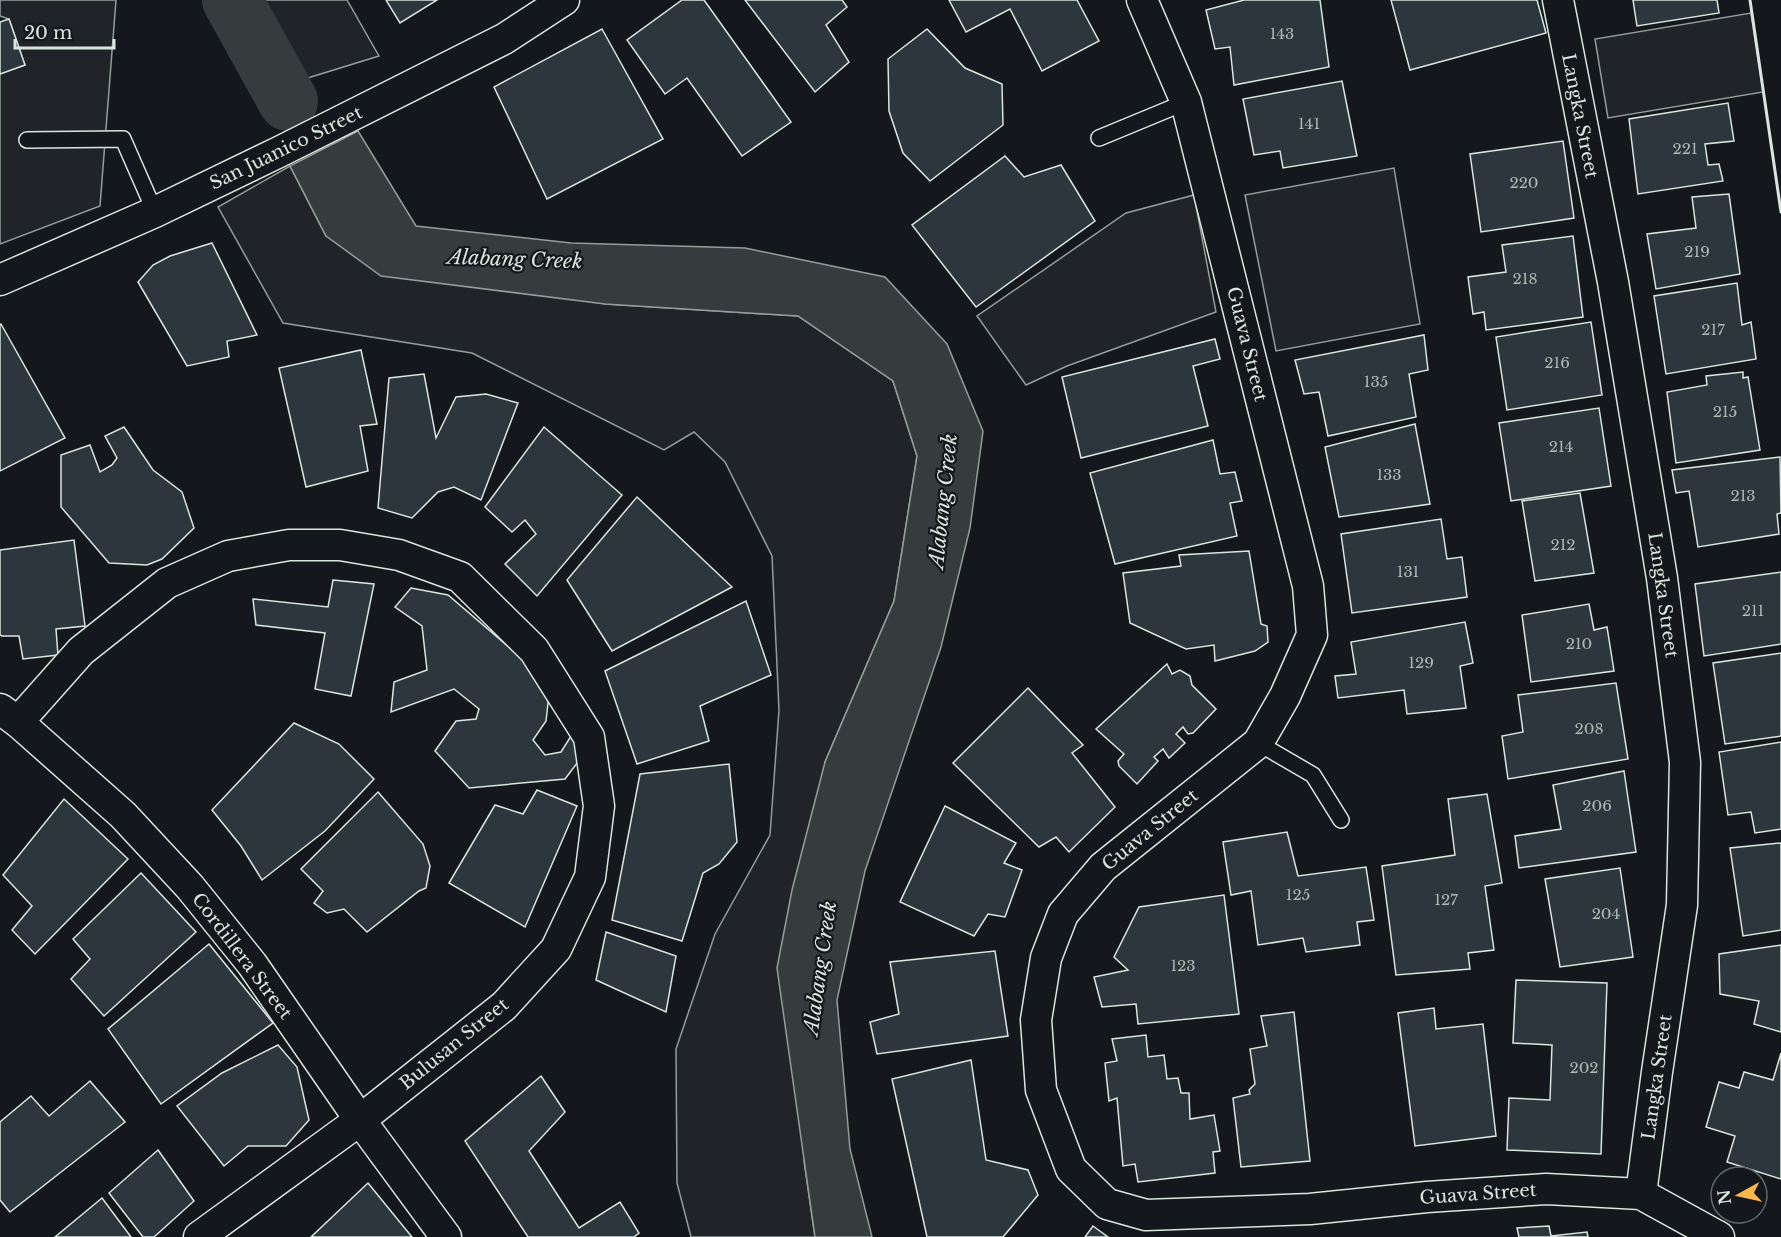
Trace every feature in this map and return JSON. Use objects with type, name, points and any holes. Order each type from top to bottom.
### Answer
[{"type":"street","name":"San Juanico Street","points":[[0,280],[155,212],[279,152],[504,39],[564,0]]},
{"type":"street","name":"Guava Street","points":[[1142,0],[1186,102],[1308,586],[1312,635],[1285,696],[1258,743],[1102,867],[1063,914],[1046,958],[1036,1020],[1041,1090],[1071,1169],[1107,1204],[1146,1215],[1310,1209],[1427,1197],[1546,1190],[1641,1194],[1719,1237]]},
{"type":"street","name":"Langka Street","points":[[1558,0],[1613,282],[1662,578],[1685,762],[1682,905],[1641,1194]]},
{"type":"street","name":"Bulusan Street","points":[[9,716],[81,651],[167,583],[228,556],[289,545],[340,545],[399,555],[460,577],[534,651],[589,737],[599,806],[590,877],[556,949],[504,1006],[360,1120],[200,1237]]},
{"type":"street","name":"Cordillera Street","points":[[9,716],[123,815],[190,887],[252,964],[360,1120],[446,1237]]},
{"type":"lane","points":[[1099,138],[1186,102]]},
{"type":"lane","points":[[27,140],[123,139],[155,212]]},
{"type":"lane","points":[[1258,743],[1313,775],[1341,820]]},
{"type":"shaded area","points":[[0,0],[116,0],[100,206],[0,244],[0,74],[25,65],[9,19],[0,16]]},
{"type":"shaded area","points":[[265,0],[347,0],[379,56],[301,80]]},
{"type":"shaded area","points":[[1751,13],[1763,92],[1608,118],[1595,39]]},
{"type":"shaded area","points":[[290,166],[326,236],[605,304],[798,316],[893,381],[917,456],[894,601],[825,762],[804,1161],[815,1237],[691,1237],[677,1183],[676,1049],[715,934],[770,835],[779,710],[772,556],[725,462],[694,432],[664,450],[472,353],[283,323],[218,207]]},
{"type":"shaded area","points":[[1394,168],[1420,324],[1276,351],[1245,195]]},
{"type":"shaded area","points":[[1194,195],[1216,312],[1067,366],[1026,385],[977,316],[1126,213]]},
{"type":"water","points":[[358,131],[416,226],[571,243],[745,248],[885,277],[947,344],[983,431],[970,528],[941,647],[865,871],[837,1000],[850,1149],[872,1237],[815,1237],[777,968],[792,890],[825,762],[894,601],[917,456],[893,381],[798,316],[605,304],[381,276],[326,236],[290,166]]},
{"type":"building","points":[[386,0],[437,0],[400,23]]},
{"type":"building","points":[[682,0],[704,0],[791,122],[742,156],[687,78],[665,94],[627,40]]},
{"type":"building","points":[[745,0],[842,0],[847,7],[826,25],[849,62],[815,92]]},
{"type":"building","points":[[949,0],[1077,0],[1099,41],[1042,71],[1010,9],[966,32]]},
{"type":"building","points":[[1244,0],[1320,0],[1329,67],[1234,85],[1230,47],[1215,49],[1206,10]]},
{"type":"building","points":[[1391,0],[1537,0],[1546,33],[1410,70]]},
{"type":"building","points":[[1633,0],[1717,0],[1719,13],[1637,26]]},
{"type":"building","points":[[9,19],[25,65],[0,74],[0,22]]},
{"type":"building","points":[[602,29],[663,139],[547,199],[494,87]]},
{"type":"building","points":[[927,29],[965,68],[1002,84],[1003,125],[930,181],[903,153],[889,111],[888,59]]},
{"type":"building","points":[[1342,81],[1357,156],[1283,168],[1280,151],[1254,155],[1243,99]]},
{"type":"building","points":[[1728,103],[1734,141],[1705,144],[1708,165],[1719,164],[1723,181],[1638,194],[1629,119]]},
{"type":"building","points":[[1563,141],[1574,218],[1481,232],[1470,154]]},
{"type":"building","points":[[1005,156],[1024,177],[1061,165],[1095,221],[976,307],[912,225]]},
{"type":"building","points":[[1729,194],[1740,274],[1656,289],[1647,234],[1696,228],[1692,197]]},
{"type":"building","points":[[1573,236],[1583,317],[1486,330],[1484,312],[1473,314],[1468,277],[1506,272],[1502,245]]},
{"type":"building","points":[[212,243],[257,335],[227,341],[229,357],[187,366],[138,282],[153,265],[170,256]]},
{"type":"building","points":[[1737,283],[1742,325],[1751,322],[1756,359],[1666,374],[1654,296]]},
{"type":"building","points":[[1591,322],[1602,395],[1507,410],[1496,337]]},
{"type":"building","points":[[0,325],[65,438],[0,471]]},
{"type":"building","points":[[1424,335],[1428,370],[1409,374],[1416,417],[1328,436],[1319,392],[1304,394],[1295,360]]},
{"type":"building","points":[[1215,339],[1220,359],[1193,366],[1208,426],[1081,458],[1062,377]]},
{"type":"building","points":[[361,350],[377,424],[360,426],[368,471],[306,487],[279,368]]},
{"type":"building","points":[[1743,372],[1743,378],[1748,377],[1760,450],[1676,463],[1667,392],[1707,385],[1706,376]]},
{"type":"building","points":[[424,374],[436,438],[456,397],[486,394],[518,403],[481,500],[454,487],[438,492],[412,518],[378,508],[389,378]]},
{"type":"building","points":[[1599,408],[1611,486],[1511,501],[1499,423]]},
{"type":"building","points":[[1415,424],[1430,504],[1339,517],[1325,447]]},
{"type":"building","points":[[124,427],[153,470],[182,492],[194,528],[162,559],[147,565],[109,563],[61,507],[61,455],[90,445],[100,472],[112,465],[117,458],[105,436]]},
{"type":"building","points":[[544,427],[622,495],[537,596],[505,564],[536,534],[525,520],[512,532],[485,507]]},
{"type":"building","points":[[1213,440],[1220,474],[1235,472],[1242,501],[1230,503],[1237,536],[1115,564],[1090,473]]},
{"type":"building","points":[[1780,457],[1781,513],[1777,514],[1779,534],[1698,547],[1689,491],[1676,493],[1672,470]]},
{"type":"building","points":[[1580,493],[1594,573],[1535,581],[1522,501]]},
{"type":"building","points":[[637,497],[732,587],[612,651],[567,580]]},
{"type":"building","points":[[1441,519],[1447,559],[1462,557],[1467,597],[1352,613],[1341,534]]},
{"type":"building","points":[[74,540],[85,626],[56,629],[58,655],[23,659],[19,636],[0,635],[0,550]]},
{"type":"building","points":[[1249,551],[1261,624],[1267,626],[1268,642],[1255,651],[1215,661],[1214,645],[1186,649],[1130,623],[1123,573],[1181,566],[1179,555]]},
{"type":"building","points":[[1781,572],[1781,644],[1704,656],[1695,584]]},
{"type":"building","points":[[333,580],[374,584],[351,696],[315,689],[325,633],[256,625],[253,599],[328,607]]},
{"type":"building","points":[[411,588],[448,595],[544,677],[548,703],[546,721],[533,740],[545,755],[561,752],[571,736],[584,754],[565,779],[469,788],[435,751],[456,721],[476,719],[479,709],[454,689],[391,712],[394,682],[427,670],[422,626],[395,607]]},
{"type":"building","points":[[746,601],[771,675],[700,706],[709,741],[637,764],[605,671]]},
{"type":"building","points":[[1589,604],[1594,630],[1607,627],[1614,671],[1531,682],[1522,615]]},
{"type":"building","points":[[1465,622],[1473,663],[1460,666],[1466,708],[1407,714],[1404,690],[1338,698],[1335,676],[1356,674],[1351,642]]},
{"type":"building","points":[[1781,653],[1781,736],[1725,744],[1713,663]]},
{"type":"building","points":[[1167,664],[1172,674],[1180,670],[1190,676],[1192,685],[1216,709],[1193,733],[1188,734],[1183,727],[1176,734],[1185,743],[1169,758],[1163,749],[1154,757],[1158,761],[1137,784],[1119,766],[1118,761],[1124,754],[1096,729]]},
{"type":"building","points":[[1616,683],[1628,759],[1508,779],[1502,736],[1523,732],[1518,695]]},
{"type":"building","points":[[1028,688],[1083,745],[1072,753],[1115,807],[1069,852],[1056,837],[1039,847],[953,763]]},
{"type":"building","points":[[294,723],[339,744],[374,779],[325,831],[262,880],[241,846],[212,810]]},
{"type":"building","points":[[1781,742],[1781,829],[1755,833],[1751,812],[1728,815],[1719,752]]},
{"type":"building","points":[[729,764],[737,842],[719,864],[703,873],[682,941],[612,920],[640,774]]},
{"type":"building","points":[[1624,771],[1636,852],[1519,868],[1515,836],[1561,829],[1553,785]]},
{"type":"building","points":[[537,790],[577,806],[525,927],[449,883],[495,805],[523,814]]},
{"type":"building","points":[[378,792],[423,844],[430,866],[426,888],[367,932],[344,909],[327,913],[314,903],[323,891],[301,869]]},
{"type":"building","points":[[1487,794],[1502,883],[1485,886],[1494,950],[1468,953],[1470,969],[1396,975],[1382,866],[1455,855],[1448,799]]},
{"type":"building","points":[[64,799],[128,859],[35,954],[12,930],[32,906],[3,875]]},
{"type":"building","points":[[945,806],[1016,843],[1004,863],[1022,870],[1005,917],[988,914],[974,936],[900,902]]},
{"type":"building","points":[[1287,832],[1298,876],[1366,867],[1374,920],[1357,922],[1360,945],[1306,952],[1303,938],[1258,945],[1251,891],[1231,895],[1223,842]]},
{"type":"building","points":[[1781,843],[1781,930],[1743,936],[1730,848]]},
{"type":"building","points":[[1620,868],[1633,957],[1560,967],[1545,879]]},
{"type":"building","points":[[141,873],[196,932],[104,1016],[71,979],[90,959],[73,939]]},
{"type":"building","points":[[1224,895],[1239,1014],[1138,1024],[1136,1004],[1102,1007],[1094,977],[1128,970],[1114,957],[1139,907]]},
{"type":"building","points":[[606,932],[676,956],[666,1012],[596,980]]},
{"type":"building","points":[[209,944],[273,1023],[161,1104],[108,1029]]},
{"type":"building","points":[[1781,945],[1781,1032],[1754,1024],[1759,1001],[1720,994],[1719,954]]},
{"type":"building","points":[[995,951],[1008,1036],[877,1054],[870,1022],[899,1014],[890,962]]},
{"type":"building","points":[[1516,980],[1607,983],[1601,1154],[1507,1150],[1509,1098],[1550,1100],[1552,1045],[1513,1043]]},
{"type":"building","points":[[1434,1008],[1436,1029],[1483,1024],[1496,1136],[1415,1146],[1398,1013]]},
{"type":"building","points":[[1294,1012],[1310,1161],[1241,1167],[1233,1098],[1250,1094],[1249,1090],[1255,1084],[1250,1049],[1267,1046],[1261,1016]]},
{"type":"building","points":[[1146,1035],[1148,1057],[1164,1055],[1167,1079],[1178,1078],[1181,1093],[1189,1093],[1190,1119],[1214,1115],[1220,1151],[1213,1152],[1215,1173],[1138,1182],[1135,1164],[1123,1166],[1117,1098],[1109,1101],[1105,1063],[1117,1061],[1112,1039]]},
{"type":"building","points":[[278,1045],[297,1067],[309,1120],[286,1146],[248,1146],[224,1166],[177,1106],[222,1073]]},
{"type":"building","points":[[1781,1053],[1781,1179],[1769,1175],[1769,1165],[1737,1165],[1727,1162],[1735,1136],[1706,1127],[1719,1082],[1739,1088],[1744,1072],[1773,1080]]},
{"type":"building","points":[[971,1060],[986,1160],[1028,1170],[1038,1195],[1003,1237],[927,1237],[892,1079]]},
{"type":"building","points":[[541,1076],[565,1112],[529,1151],[579,1228],[620,1202],[639,1233],[634,1237],[528,1237],[465,1141]]},
{"type":"building","points":[[90,1081],[125,1122],[10,1212],[0,1200],[0,1122],[31,1096],[49,1116]]},
{"type":"building","points":[[158,1150],[194,1201],[154,1237],[143,1237],[109,1193]]},
{"type":"building","points":[[368,1183],[412,1237],[311,1237]]},
{"type":"building","points":[[102,1198],[131,1237],[55,1237]]},
{"type":"building","points":[[1093,1226],[1108,1237],[1085,1237]]},
{"type":"building","points":[[1549,1226],[1551,1236],[1587,1232],[1588,1237],[1519,1237],[1517,1228]]},
{"type":"waterway","name":"Alabang Creek","points":[[232,0],[288,101]]},
{"type":"wall","points":[[1750,0],[1781,212]]}]
